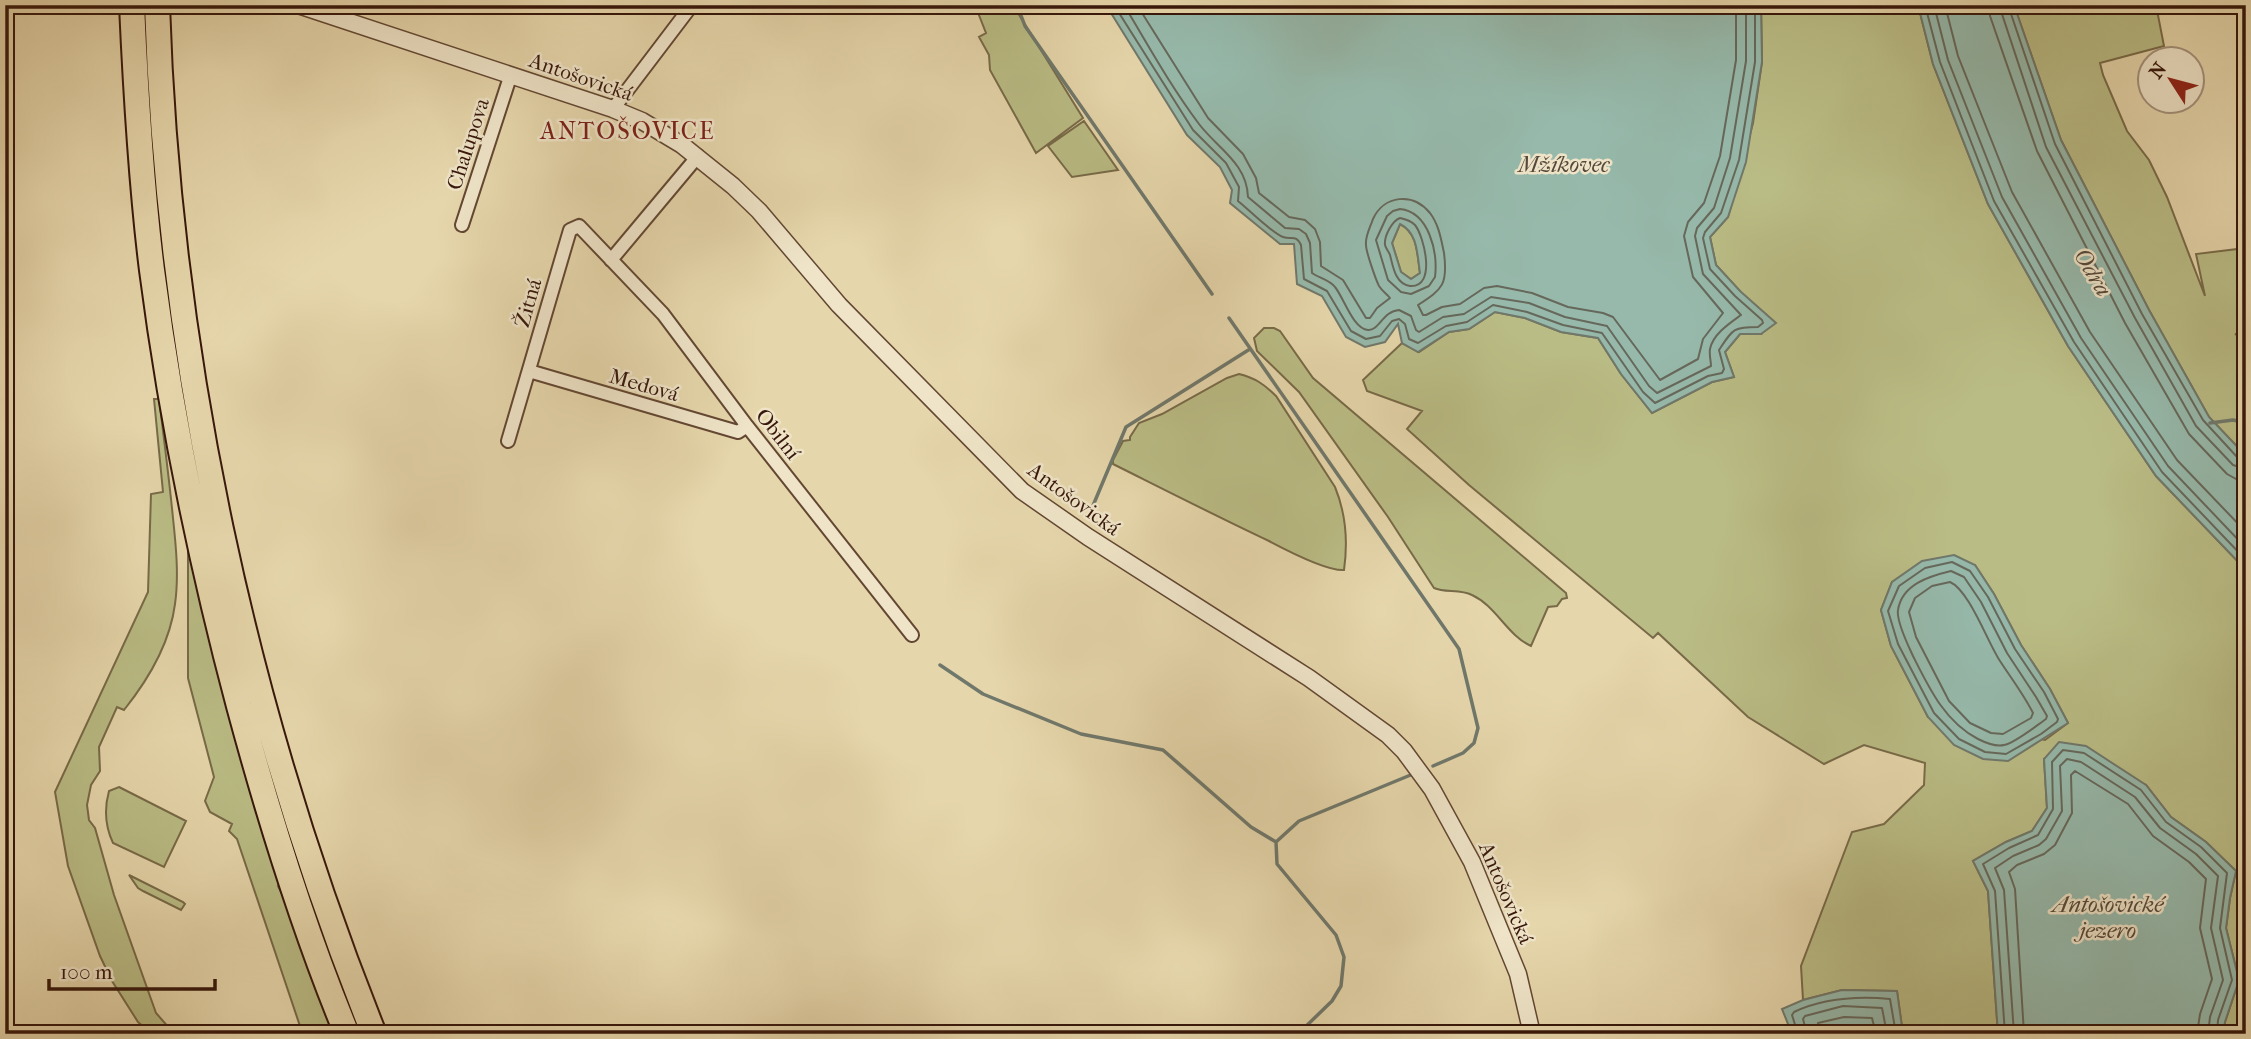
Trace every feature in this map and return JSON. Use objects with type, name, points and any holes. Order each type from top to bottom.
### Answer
[{"type":"highway","points":[[132,5],[137,104],[152,268],[174,412],[197,535],[224,650],[260,783],[316,953],[347,1034]]},
{"type":"highway","points":[[157,5],[169,199],[201,429],[245,634],[279,756],[311,859],[374,1034]]},
{"type":"street","name":"Antošovická","points":[[298,5],[613,109],[658,129],[698,156],[759,211],[839,305],[1022,491],[1088,537],[1309,678],[1388,735],[1404,751],[1432,789],[1472,862],[1518,974],[1532,1034]]},
{"type":"street","points":[[613,109],[692,5]]},
{"type":"street","name":"Chalupova","points":[[462,225],[506,73]]},
{"type":"street","points":[[611,260],[698,156]]},
{"type":"street","name":"Žitná","points":[[508,441],[570,230],[579,226],[611,260]]},
{"type":"street","name":"Obilní","points":[[611,260],[663,314],[747,426],[912,635]]},
{"type":"street","name":"Medová","points":[[529,371],[738,432],[747,426]]},
{"type":"green space","points":[[975,5],[1013,5],[1083,118],[1036,153],[990,70],[989,55],[979,37],[986,33]]},
{"type":"green space","points":[[1761,5],[1918,5],[1933,64],[1988,204],[2068,346],[2156,476],[2246,570],[2246,1034],[2223,1034],[2239,980],[2226,928],[2236,871],[2206,842],[2171,817],[2146,785],[2044,759],[2047,808],[2032,831],[1973,861],[1988,891],[1998,1034],[1903,1034],[1897,991],[1842,990],[1803,1000],[1801,966],[1852,832],[1884,824],[1924,785],[1925,763],[1864,745],[1824,764],[1748,717],[1658,633],[1653,638],[1469,485],[1407,429],[1422,411],[1367,391],[1363,380],[1402,343],[1419,352],[1449,332],[1469,329],[1495,312],[1525,318],[1561,332],[1598,338],[1621,374],[1652,413],[1712,382],[1734,377],[1725,352],[1740,334],[1761,334],[1740,291],[1716,265],[1710,237],[1728,217],[1753,123],[1762,62]],"holes":[[[1975,565],[2068,723],[2045,740],[1928,717],[1891,646],[1881,610],[1892,582]]]},
{"type":"green space","points":[[2014,5],[2156,5],[2164,46],[2136,46],[2136,53],[2100,63],[2127,131],[2149,160],[2167,197],[2205,296],[2196,254],[2246,248],[2246,334],[2235,334],[2246,336],[2246,456],[2209,417],[2149,310],[2061,140]]},
{"type":"green space","points":[[1084,121],[1118,170],[1072,177],[1048,146]]},
{"type":"green space","points":[[1400,224],[1410,233],[1417,252],[1420,273],[1411,279],[1401,272],[1392,243]]},
{"type":"green space","points":[[1264,328],[1280,331],[1313,378],[1566,593],[1567,598],[1562,599],[1557,606],[1548,607],[1531,646],[1515,635],[1480,600],[1467,593],[1434,588],[1388,517],[1299,392],[1257,351],[1254,338]]},
{"type":"green space","points":[[1239,374],[1259,382],[1276,396],[1335,487],[1345,528],[1344,570],[1317,564],[1295,554],[1113,464],[1123,441],[1130,440],[1139,423]]},
{"type":"green space","points":[[154,399],[159,399],[174,529],[177,572],[175,604],[168,633],[157,660],[124,710],[117,707],[99,747],[100,771],[91,785],[87,805],[89,820],[95,828],[114,895],[156,1013],[178,1034],[152,1034],[138,1022],[112,981],[100,956],[68,866],[55,792],[148,592],[151,494],[163,492]]},
{"type":"green space","points":[[188,542],[280,878],[278,886],[291,911],[339,1034],[302,1032],[237,839],[229,831],[232,824],[210,812],[205,801],[214,777],[188,678]]},
{"type":"green space","points":[[119,787],[186,821],[164,867],[113,843],[107,824],[106,804],[109,791]]},
{"type":"green space","points":[[129,875],[185,904],[181,910],[143,891]]},
{"type":"water","name":"Mžíkovec","points":[[1106,5],[1761,5],[1762,62],[1746,162],[1728,217],[1710,237],[1716,265],[1776,323],[1761,334],[1740,334],[1725,352],[1734,377],[1712,382],[1652,413],[1621,374],[1598,338],[1561,332],[1525,318],[1495,312],[1469,329],[1449,332],[1418,352],[1402,343],[1398,324],[1385,342],[1365,347],[1346,337],[1322,296],[1297,284],[1294,244],[1280,244],[1230,203],[1232,190],[1220,167],[1187,135]],"holes":[[[1400,224],[1406,228],[1416,245],[1420,273],[1411,279],[1401,272],[1392,243]]]},
{"type":"water","name":"Odra","points":[[1918,5],[2014,5],[2061,140],[2149,310],[2209,417],[2246,456],[2246,570],[2156,476],[2068,346],[1988,204],[1933,64]]},
{"type":"water","points":[[1954,555],[1975,565],[2068,723],[2008,761],[1983,759],[1954,745],[1928,717],[1891,646],[1881,610],[1892,582],[1922,561]]},
{"type":"water","name":"Antošovické jezero","points":[[2059,742],[2086,746],[2146,785],[2171,817],[2206,842],[2236,871],[2226,928],[2239,980],[2223,1034],[1998,1034],[1988,891],[1973,861],[2032,831],[2047,808],[2044,759]]},
{"type":"water","points":[[1842,990],[1897,991],[1903,1034],[1792,1034],[1782,1009],[1803,1000]]},
{"type":"waterway","points":[[1017,5],[1025,26],[1212,294]]},
{"type":"waterway","points":[[1229,318],[1459,649],[1478,728],[1474,743],[1463,753],[1433,766]]},
{"type":"waterway","points":[[1092,508],[1126,427],[1250,349]]},
{"type":"waterway","points":[[2210,423],[2233,420],[2246,423]]},
{"type":"waterway","points":[[940,665],[983,694],[1081,734],[1163,750],[1251,827],[1276,842]]},
{"type":"waterway","points":[[1298,1034],[1332,1001],[1341,986],[1344,957],[1336,935],[1277,864],[1276,842],[1299,821],[1413,774]]},
{"type":"district","name":"ANTOŠOVICE","points":[[628,131]]}]
